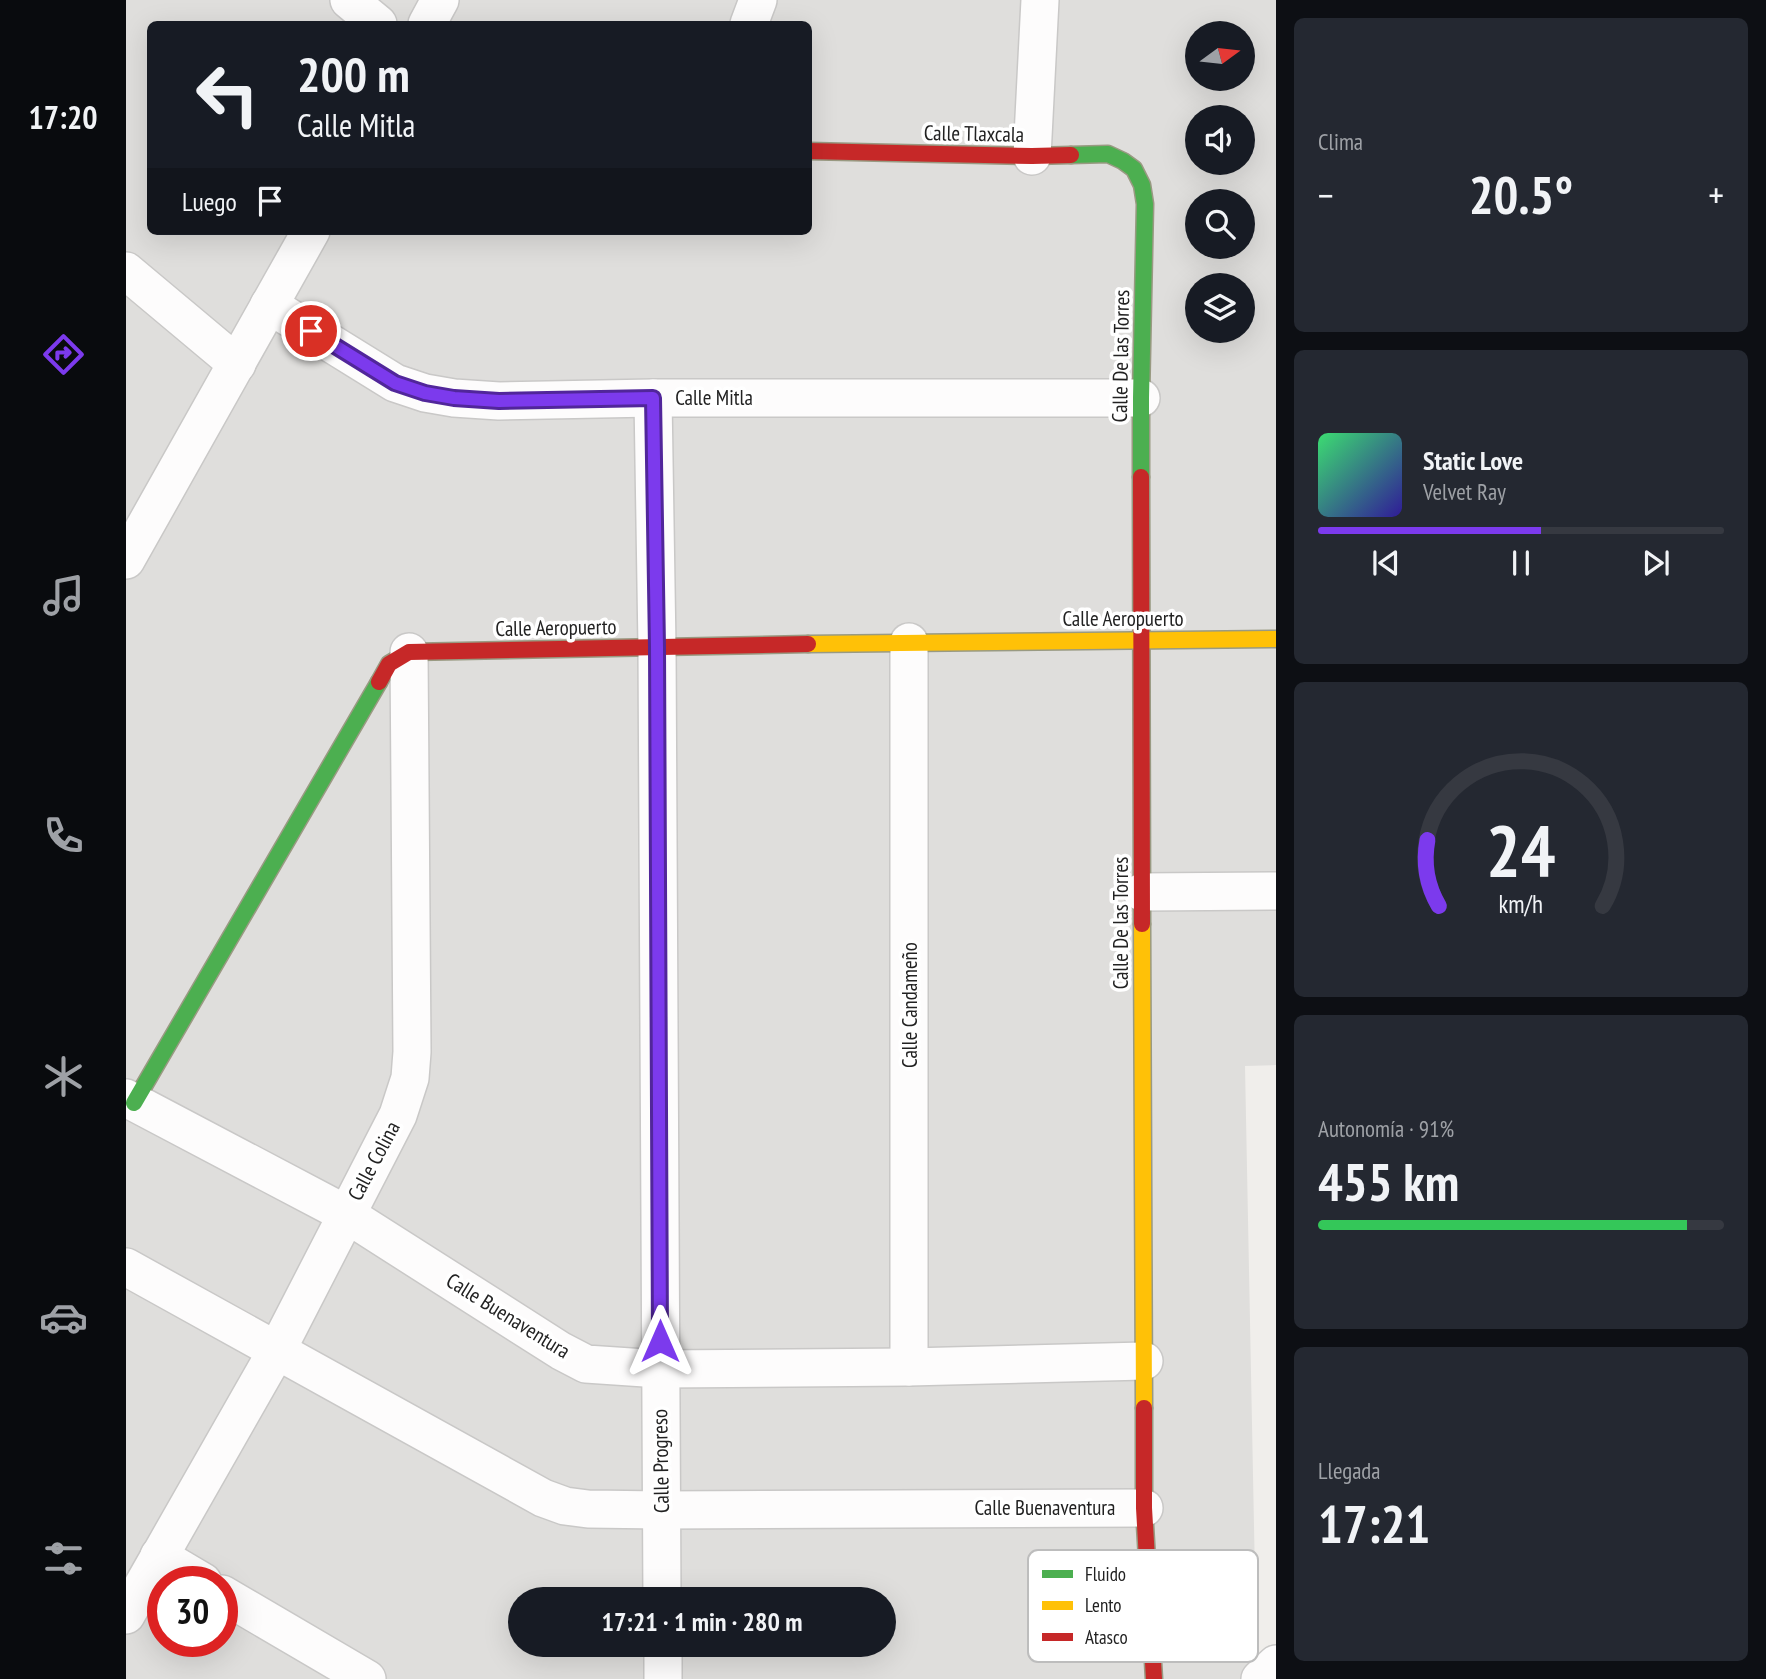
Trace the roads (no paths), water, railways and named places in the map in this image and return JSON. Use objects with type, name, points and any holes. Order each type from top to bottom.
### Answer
[{"type":"street","points":[[349,0],[374,21]]},
{"type":"street","points":[[429,21],[440,0]]},
{"type":"street","points":[[750,21],[758,0]]},
{"type":"street","points":[[1031,156],[1041,0]]},
{"type":"street","name":"Calle Tlaxcala","points":[[812,151],[1108,155],[1135,169]]},
{"type":"street","name":"Calle De las Torres","points":[[1135,169],[1142,185],[1145,204],[1141,398],[1142,892],[1144,1508],[1148,1550]]},
{"type":"street","points":[[126,560],[309,235]]},
{"type":"street","points":[[126,271],[237,364]]},
{"type":"street","name":"Calle Mitla","points":[[269,305],[395,383],[425,393],[454,398],[499,401],[653,398],[1141,398]]},
{"type":"street","name":"Calle Progreso","points":[[653,398],[657,647],[662,1587]]},
{"type":"street","name":"Calle Aeropuerto","points":[[409,652],[909,642],[1276,639]]},
{"type":"street","name":"Calle Candameño","points":[[909,642],[909,1367]]},
{"type":"street","points":[[130,1100],[389,664],[409,652]]},
{"type":"street","name":"Calle Colina","points":[[126,1615],[277,1350],[398,1115],[410,1077],[409,652]]},
{"type":"street","points":[[1142,892],[1276,891]]},
{"type":"street","name":"Calle Buenaventura","points":[[130,1100],[346,1214],[561,1351],[586,1364],[660,1369],[909,1367],[1144,1361]]},
{"type":"street","name":"Calle Buenaventura","points":[[126,1267],[543,1498],[565,1506],[662,1510],[1144,1508]]},
{"type":"street","points":[[159,1556],[176,1566]]},
{"type":"street","points":[[238,1603],[367,1679]]},
{"type":"street","points":[[663,1657],[663,1679]]},
{"type":"street","points":[[1260,1679],[1276,1664]]}]
